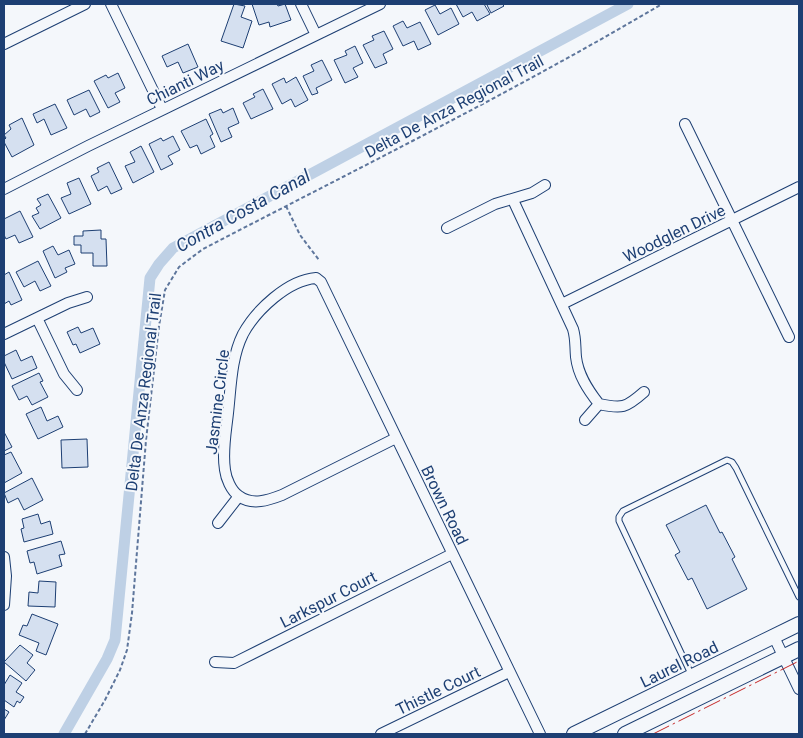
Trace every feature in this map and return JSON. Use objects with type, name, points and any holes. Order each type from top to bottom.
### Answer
[{"type":"main road","name":"Laurel Road","points":[[574,734],[799,624]]},
{"type":"main road","points":[[625,734],[799,649]]},
{"type":"street","points":[[4,44],[86,4]]},
{"type":"street","points":[[111,4],[162,109]]},
{"type":"street","points":[[301,4],[316,35]]},
{"type":"street","name":"Chianti Way","points":[[4,190],[162,109],[380,4]]},
{"type":"street","points":[[685,124],[790,338]]},
{"type":"street","points":[[446,228],[496,204],[532,193],[545,185]]},
{"type":"street","name":"Woodglen Drive","points":[[562,304],[732,222],[799,187]]},
{"type":"street","points":[[512,200],[562,304],[576,341],[578,368],[587,390],[599,404],[617,408],[632,403],[644,392]]},
{"type":"street","name":"Jasmine Circle","points":[[239,496],[231,487],[225,472],[224,454],[236,351],[243,334],[255,317],[272,299],[308,279],[316,278],[325,289]]},
{"type":"street","name":"Brown Road","points":[[325,289],[540,734]]},
{"type":"street","points":[[4,334],[68,303],[87,297]]},
{"type":"street","points":[[37,318],[64,374],[77,390]]},
{"type":"street","points":[[584,420],[599,404]]},
{"type":"street","points":[[218,524],[239,496],[254,501],[268,501],[396,438]]},
{"type":"street","name":"Larkspur Court","points":[[214,662],[234,663],[452,554]]},
{"type":"street","points":[[4,558],[6,576],[4,605]]},
{"type":"street","points":[[774,637],[799,689]]},
{"type":"street","name":"Thistle Court","points":[[381,734],[509,672]]},
{"type":"lane","points":[[692,677],[619,521],[619,516],[623,511],[728,460],[736,468],[799,597]]},
{"type":"path","name":"Delta De Anza Regional Trail","points":[[85,734],[120,670],[127,650],[133,604],[146,440],[159,326],[165,290],[179,267],[203,249],[403,147],[582,51],[662,4]]},
{"type":"path","points":[[286,206],[300,235],[319,260]]},
{"type":"building","points":[[234,4],[245,6],[241,17],[252,21],[243,48],[221,41]]},
{"type":"building","points":[[252,4],[277,4],[278,6],[285,4],[291,20],[270,27],[269,22],[259,25]]},
{"type":"building","points":[[456,4],[484,4],[490,14],[477,21],[472,12],[463,17]]},
{"type":"building","points":[[502,4],[504,6],[491,13],[487,5]]},
{"type":"building","points":[[435,5],[440,14],[451,8],[459,24],[438,35],[425,10]]},
{"type":"building","points":[[403,21],[407,28],[420,22],[431,44],[418,50],[414,41],[403,46],[393,26]]},
{"type":"building","points":[[384,31],[393,49],[383,54],[387,63],[375,68],[363,45],[374,40],[372,36]]},
{"type":"building","points":[[188,44],[198,67],[183,73],[178,62],[167,67],[162,56]]},
{"type":"building","points":[[355,46],[363,63],[353,68],[358,77],[345,83],[334,60],[347,55],[345,51]]},
{"type":"building","points":[[322,60],[332,80],[316,88],[318,93],[312,95],[303,76],[314,71],[311,65]]},
{"type":"building","points":[[118,73],[125,88],[115,93],[120,102],[108,108],[94,81],[106,75],[108,78]]},
{"type":"building","points":[[296,77],[308,100],[295,107],[291,99],[282,104],[272,84],[284,78],[286,83]]},
{"type":"building","points":[[263,89],[273,109],[251,119],[243,103],[255,97],[253,94]]},
{"type":"building","points":[[89,90],[100,112],[90,117],[86,109],[74,115],[67,100]]},
{"type":"building","points":[[55,104],[67,128],[51,135],[44,119],[37,123],[33,114]]},
{"type":"building","points":[[233,108],[239,123],[228,128],[232,137],[221,142],[209,114],[221,109],[223,113]]},
{"type":"building","points":[[22,118],[34,145],[12,157],[4,142],[6,138],[4,135],[11,129],[9,125]]},
{"type":"building","points":[[206,119],[213,134],[210,136],[215,147],[201,154],[197,145],[190,148],[181,131]]},
{"type":"building","points":[[173,136],[180,150],[168,156],[173,164],[161,170],[149,144],[161,138],[163,141]]},
{"type":"building","points":[[141,146],[154,172],[133,183],[125,166],[135,162],[130,152]]},
{"type":"building","points":[[109,162],[122,189],[111,194],[107,186],[98,191],[91,176],[99,172],[97,168]]},
{"type":"building","points":[[79,178],[91,204],[69,214],[61,198],[71,194],[67,183]]},
{"type":"building","points":[[48,194],[61,218],[40,229],[32,216],[39,213],[36,208],[41,205],[37,199]]},
{"type":"building","points":[[20,211],[33,237],[19,243],[15,235],[6,239],[4,235],[4,219]]},
{"type":"building","points":[[101,230],[101,239],[106,239],[107,266],[93,266],[93,253],[81,253],[81,245],[74,245],[74,236],[83,236],[83,231]]},
{"type":"building","points":[[53,246],[58,255],[69,250],[75,264],[65,268],[67,272],[55,278],[43,251]]},
{"type":"building","points":[[38,261],[51,286],[40,291],[35,281],[24,287],[16,272]]},
{"type":"building","points":[[9,272],[22,300],[11,305],[9,301],[4,304],[4,275]]},
{"type":"building","points":[[78,327],[81,333],[93,328],[100,344],[80,353],[76,344],[73,345],[67,332]]},
{"type":"building","points":[[16,350],[21,361],[32,356],[37,368],[12,379],[4,362],[4,356]]},
{"type":"building","points":[[39,373],[43,381],[40,382],[48,397],[32,405],[27,396],[19,400],[12,386]]},
{"type":"building","points":[[41,407],[47,421],[58,416],[63,427],[38,439],[26,414]]},
{"type":"building","points":[[4,432],[12,447],[4,451]]},
{"type":"building","points":[[87,439],[88,467],[62,468],[61,440]]},
{"type":"building","points":[[11,452],[22,473],[4,483],[4,455]]},
{"type":"building","points":[[32,478],[43,500],[24,510],[18,498],[8,503],[4,493]]},
{"type":"building","points":[[706,505],[735,557],[732,559],[747,589],[707,609],[692,578],[688,580],[675,555],[680,552],[666,525]]},
{"type":"building","points":[[38,514],[41,524],[50,521],[53,534],[24,542],[21,529],[24,528],[22,519]]},
{"type":"building","points":[[61,541],[65,554],[59,555],[62,566],[37,574],[34,562],[30,563],[27,551]]},
{"type":"building","points":[[39,581],[56,582],[55,607],[28,606],[29,592],[38,593]]},
{"type":"building","points":[[32,614],[58,624],[46,655],[36,651],[39,643],[19,635],[23,625],[27,626]]},
{"type":"building","points":[[20,645],[33,655],[27,663],[35,670],[26,681],[4,662]]},
{"type":"building","points":[[10,675],[22,683],[16,692],[24,697],[20,703],[17,701],[14,707],[4,700],[4,685]]},
{"type":"building","points":[[4,709],[9,712],[4,720]]},
{"type":"waterway","name":"Contra Costa Canal","points":[[64,734],[107,659],[115,640],[150,278],[159,264],[173,248],[628,4]]},
{"type":"power","points":[[653,734],[799,661]]}]
